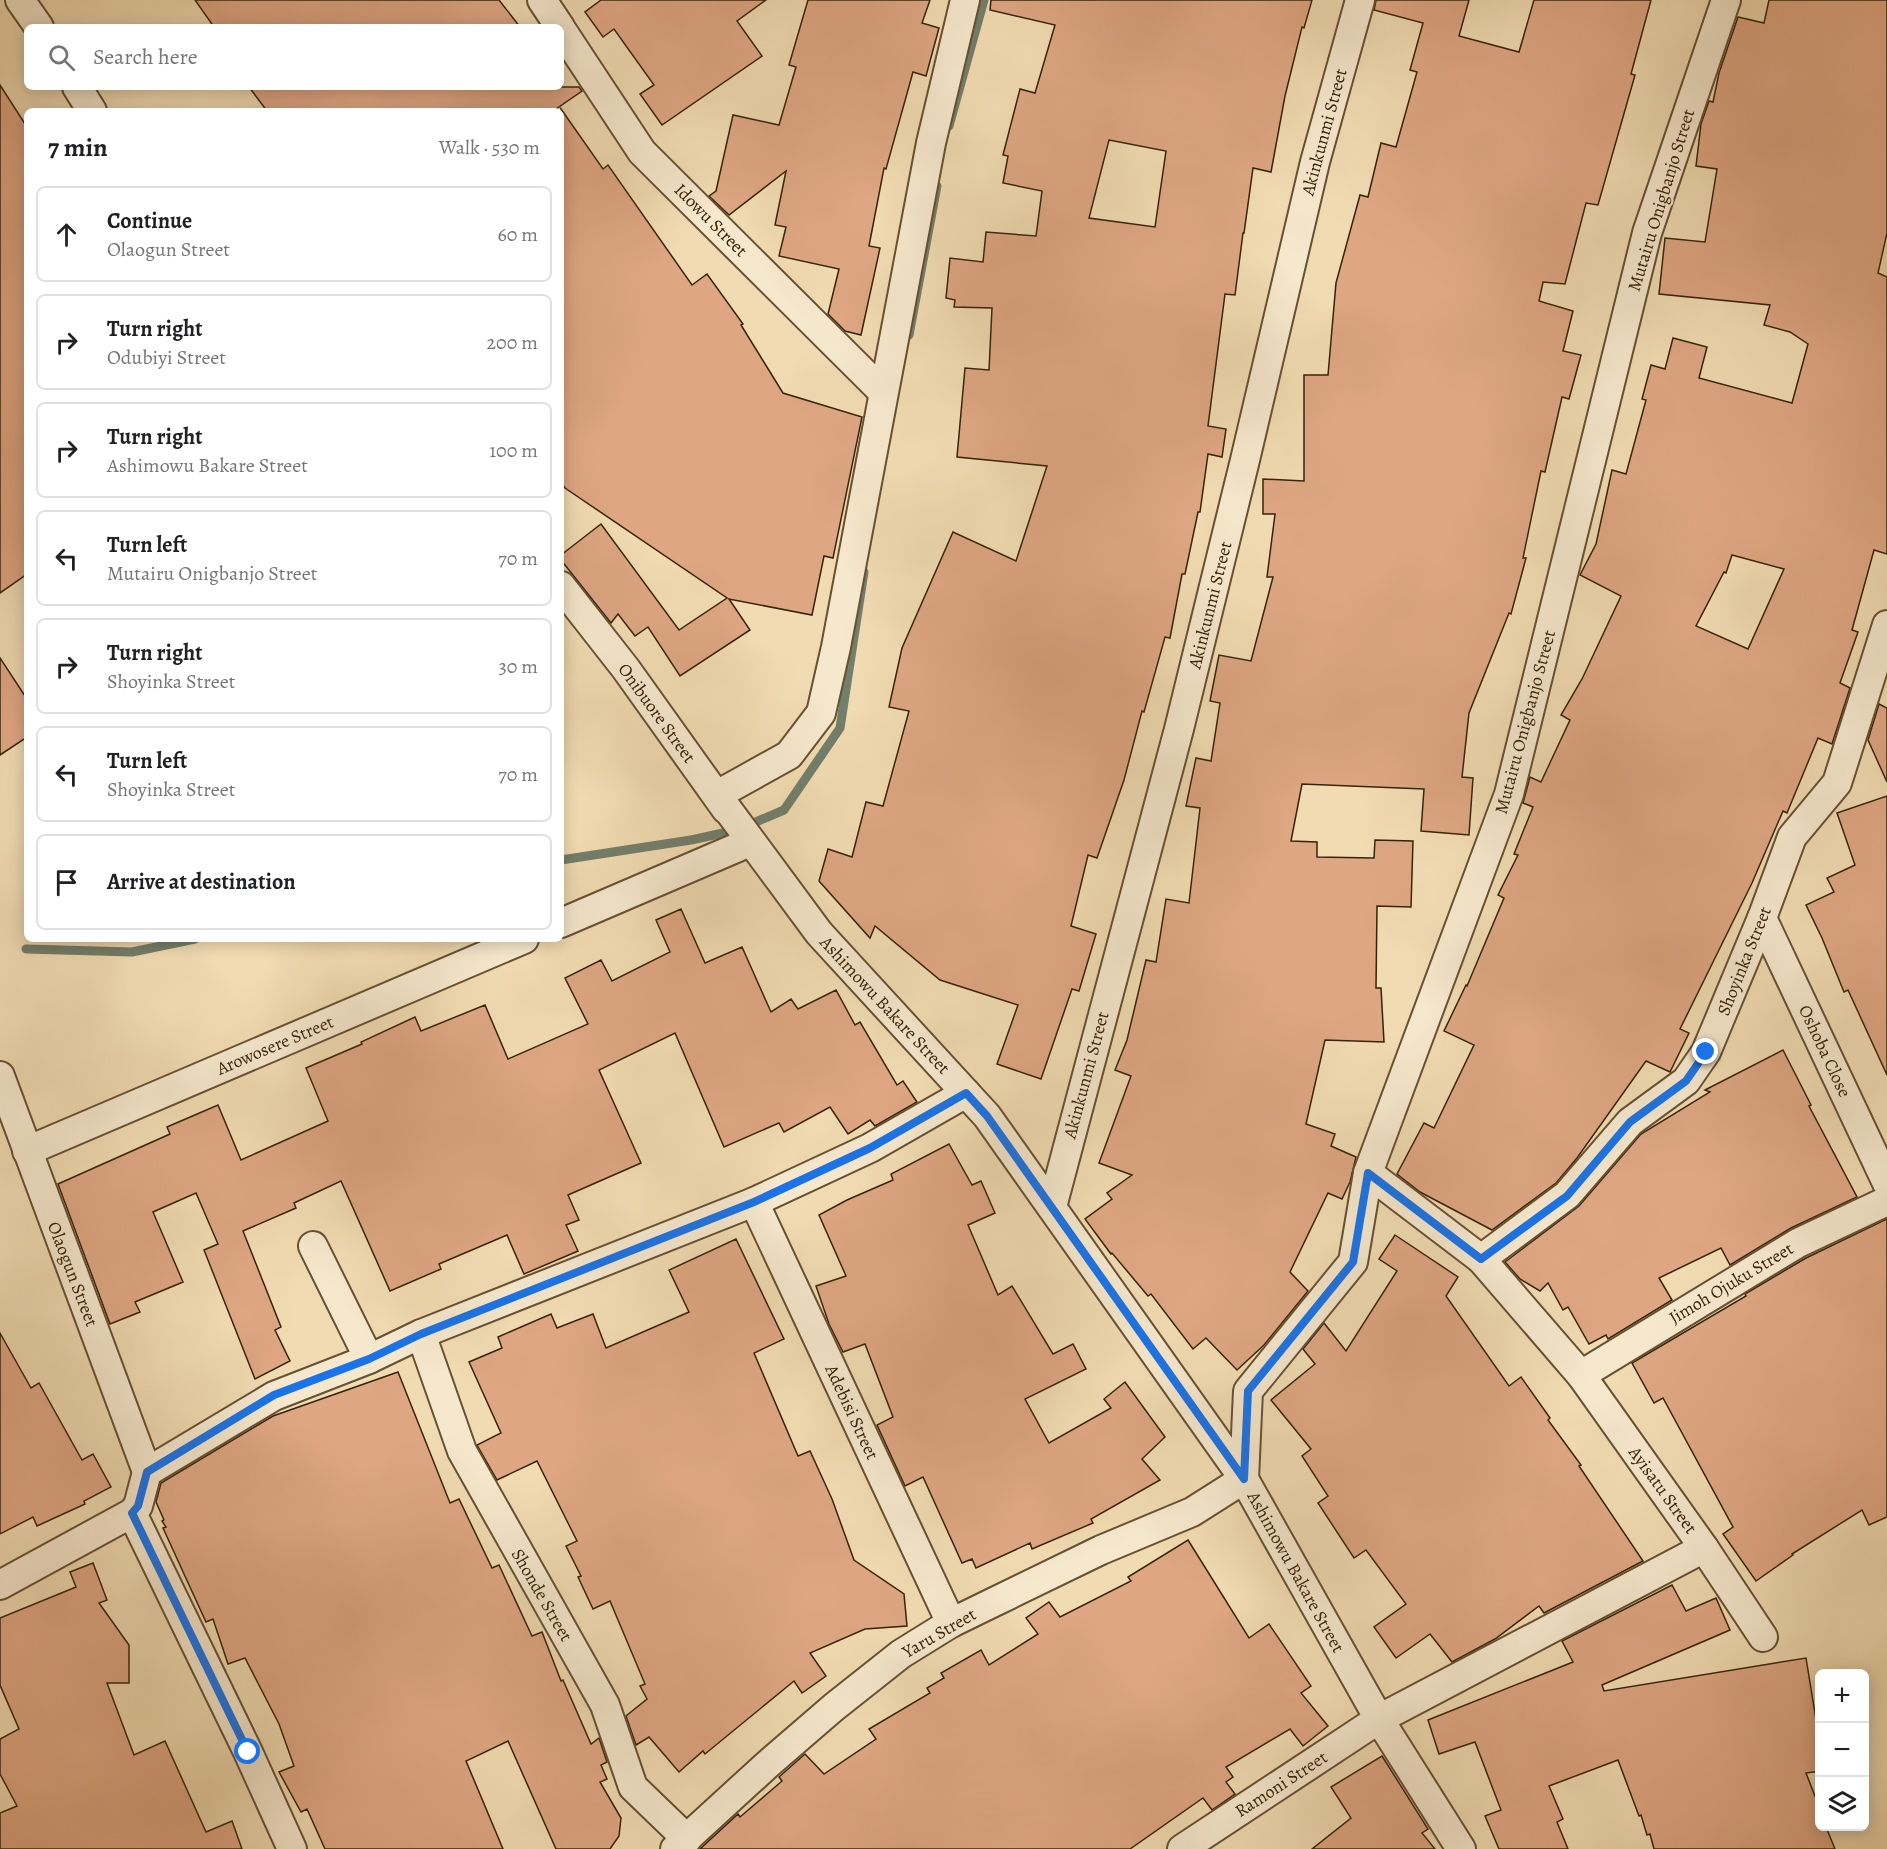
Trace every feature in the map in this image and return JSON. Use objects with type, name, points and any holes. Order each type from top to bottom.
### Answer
[{"type":"street","points":[[20,0],[37,24]]},
{"type":"street","name":"Idowu Street","points":[[542,0],[557,24]]},
{"type":"street","points":[[722,804],[789,755],[820,714],[836,647],[931,143],[964,0]]},
{"type":"street","name":"Akinkunmi Street","points":[[1052,1207],[1179,729],[1315,162],[1359,0]]},
{"type":"street","name":"Mutairu Onigbanjo Street","points":[[1244,1479],[1248,1391],[1353,1262],[1368,1173],[1509,794],[1647,233],[1726,0]]},
{"type":"street","name":"Idowu Street","points":[[564,34],[642,152],[884,392]]},
{"type":"street","points":[[79,90],[90,108]]},
{"type":"street","name":"Onibuore Street","points":[[564,590],[626,669],[750,842]]},
{"type":"street","name":"Shoyinka Street","points":[[1481,1259],[1567,1196],[1630,1122],[1686,1081],[1706,1052],[1762,918],[1792,837],[1837,783],[1887,625]]},
{"type":"street","points":[[564,922],[750,842]]},
{"type":"street","name":"Ashimowu Bakare Street","points":[[750,842],[819,933],[987,1116],[1052,1207],[1244,1479],[1379,1719],[1461,1849]]},
{"type":"street","name":"Oshoba Close","points":[[1762,918],[1887,1183]]},
{"type":"street","name":"Arowosere Street","points":[[27,1151],[517,942]]},
{"type":"street","name":"Olaogun Street","points":[[0,1076],[147,1472]]},
{"type":"street","points":[[0,1585],[132,1513],[138,1506],[147,1472],[274,1395],[369,1359],[421,1334],[754,1202],[870,1148],[966,1093]]},
{"type":"street","points":[[1368,1173],[1481,1259]]},
{"type":"street","name":"Jimoh Ojuku Street","points":[[1581,1375],[1798,1243],[1887,1201]]},
{"type":"street","name":"Adebisi Street","points":[[754,1202],[951,1623]]},
{"type":"street","points":[[1887,1208],[1884,1213],[1887,1222]]},
{"type":"street","points":[[313,1246],[369,1359]]},
{"type":"street","name":"Ayisatu Street","points":[[1379,1719],[1704,1548],[1581,1375],[1481,1259]]},
{"type":"street","name":"Shonde Street","points":[[421,1334],[462,1451],[605,1706],[633,1787],[681,1844]]},
{"type":"street","name":"Yaru Street","points":[[681,1844],[834,1707],[901,1654],[951,1623],[1101,1550],[1192,1512],[1244,1479]]},
{"type":"street","points":[[132,1513],[248,1752],[291,1849]]},
{"type":"street","points":[[1704,1548],[1763,1637]]},
{"type":"street","name":"Ramoni Street","points":[[1182,1849],[1379,1719]]},
{"type":"building","points":[[195,0],[499,0],[518,24],[212,24]]},
{"type":"building","points":[[601,0],[766,0],[737,21],[762,56],[662,125],[640,94],[654,85],[614,29],[603,37],[585,12]]},
{"type":"building","points":[[808,0],[930,0],[922,23],[939,28],[926,76],[913,72],[886,169],[884,168],[869,246],[880,248],[861,335],[845,331],[828,314],[839,269],[779,256],[786,227],[775,225],[786,171],[729,215],[709,196],[716,191],[733,115],[779,125],[796,67],[789,65]]},
{"type":"building","points":[[991,0],[1312,0],[1304,28],[1302,27],[1285,96],[1271,172],[1253,168],[1235,295],[1225,294],[1208,426],[1226,429],[1222,457],[1208,454],[1200,512],[1198,512],[1185,574],[1182,574],[1170,638],[1165,637],[1124,780],[1097,858],[1088,855],[1071,926],[1096,934],[1079,991],[1072,989],[1041,1079],[997,1064],[1018,1005],[940,980],[875,926],[870,938],[819,881],[828,849],[852,857],[866,802],[883,806],[909,711],[889,707],[902,648],[953,532],[1016,561],[1047,466],[957,457],[965,368],[989,370],[992,308],[954,307],[955,300],[946,298],[950,258],[983,262],[986,232],[1036,236],[1042,191],[1003,183],[1008,156],[1003,155],[1020,89],[1035,93],[1055,25],[990,10]],"holes":[[[1109,140],[1166,151],[1155,227],[1089,218]]]},
{"type":"building","points":[[1376,0],[1469,0],[1459,36],[1519,52],[1534,0],[1651,0],[1631,74],[1635,75],[1598,205],[1586,203],[1565,284],[1543,282],[1539,301],[1573,311],[1563,351],[1581,355],[1569,399],[1562,397],[1545,472],[1541,471],[1523,558],[1526,558],[1511,614],[1509,613],[1469,713],[1462,777],[1473,778],[1469,835],[1421,831],[1424,789],[1302,784],[1291,841],[1317,842],[1317,857],[1374,858],[1375,840],[1413,841],[1411,907],[1377,906],[1376,988],[1381,988],[1384,1042],[1325,1040],[1306,1124],[1335,1134],[1331,1146],[1356,1157],[1350,1182],[1342,1199],[1328,1193],[1290,1272],[1308,1291],[1264,1345],[1237,1370],[1206,1338],[1193,1349],[1151,1294],[1148,1296],[1111,1254],[1085,1219],[1112,1199],[1107,1193],[1132,1175],[1099,1163],[1131,1076],[1115,1070],[1127,1040],[1146,960],[1156,962],[1166,899],[1189,903],[1200,808],[1186,806],[1196,758],[1211,761],[1220,703],[1210,701],[1219,655],[1251,661],[1273,577],[1267,577],[1275,514],[1263,514],[1263,479],[1304,481],[1304,375],[1328,375],[1336,283],[1360,195],[1368,197],[1381,143],[1396,147],[1417,72],[1410,70],[1423,23],[1374,10]]},
{"type":"building","points":[[1769,0],[1887,0],[1887,233],[1878,273],[1887,277],[1887,554],[1874,550],[1852,630],[1858,632],[1840,683],[1850,688],[1832,744],[1818,738],[1787,813],[1783,811],[1752,883],[1680,1029],[1689,1033],[1670,1072],[1646,1061],[1577,1158],[1556,1183],[1492,1230],[1420,1192],[1397,1174],[1424,1123],[1434,1128],[1474,1045],[1444,1031],[1467,986],[1504,898],[1498,895],[1518,855],[1514,854],[1533,807],[1523,803],[1530,777],[1541,782],[1570,720],[1561,715],[1582,679],[1621,596],[1580,575],[1596,544],[1612,470],[1626,474],[1646,400],[1642,399],[1651,365],[1665,369],[1673,338],[1707,347],[1699,378],[1792,403],[1808,344],[1790,332],[1764,325],[1770,305],[1659,294],[1665,238],[1705,242],[1717,169],[1696,166],[1701,124],[1709,101],[1713,102],[1719,73],[1738,17],[1764,23]],"holes":[[[1732,555],[1784,569],[1748,649],[1696,626],[1724,572],[1726,573]]]},
{"type":"building","points":[[0,85],[24,122],[24,576],[0,593]]},
{"type":"building","points":[[564,87],[579,87],[582,91],[557,108],[265,108],[251,90],[564,90]]},
{"type":"building","points":[[564,113],[603,169],[608,165],[692,285],[707,274],[743,324],[741,325],[783,393],[862,417],[833,558],[824,556],[812,615],[729,599],[750,630],[680,676],[648,627],[635,636],[618,614],[611,623],[564,564],[564,553],[601,524],[679,630],[727,598],[565,488]]},
{"type":"building","points":[[0,658],[24,694],[24,739],[0,755]]},
{"type":"building","points":[[1879,704],[1887,708],[1887,782],[1868,740]]},
{"type":"building","points":[[1887,796],[1887,1075],[1848,990],[1844,992],[1806,905],[1834,892],[1827,878],[1855,865],[1837,813]]},
{"type":"building","points":[[681,909],[705,963],[742,947],[771,1012],[791,999],[798,1009],[836,990],[855,1025],[860,1022],[897,1085],[903,1081],[917,1102],[875,1126],[870,1120],[848,1134],[830,1107],[784,1132],[779,1123],[724,1147],[675,1033],[599,1070],[641,1163],[568,1195],[579,1220],[566,1225],[578,1251],[524,1274],[507,1235],[439,1264],[441,1269],[390,1291],[341,1181],[294,1203],[296,1208],[243,1231],[281,1327],[275,1330],[290,1361],[255,1379],[204,1250],[218,1244],[196,1193],[153,1212],[183,1282],[135,1302],[140,1312],[110,1324],[58,1184],[170,1134],[167,1127],[218,1105],[241,1160],[328,1121],[306,1068],[362,1044],[361,1042],[415,1017],[421,1031],[485,1005],[508,1059],[588,1024],[565,978],[601,960],[612,981],[670,952],[656,920]]},
{"type":"building","points":[[1783,1050],[1811,1105],[1809,1106],[1857,1197],[1791,1228],[1730,1265],[1721,1248],[1659,1278],[1672,1300],[1608,1339],[1606,1335],[1589,1344],[1568,1307],[1563,1310],[1548,1283],[1540,1291],[1520,1279],[1505,1262],[1579,1206],[1641,1134],[1710,1092],[1705,1090]]},
{"type":"building","points":[[949,1144],[972,1185],[981,1181],[995,1213],[968,1225],[998,1295],[1012,1286],[1053,1354],[1073,1344],[1086,1369],[1025,1399],[1049,1443],[1111,1408],[1104,1399],[1125,1382],[1165,1437],[1142,1459],[1160,1480],[1091,1519],[1093,1523],[1032,1549],[1030,1543],[976,1568],[972,1559],[962,1563],[923,1477],[905,1486],[877,1425],[893,1417],[865,1344],[843,1352],[829,1324],[816,1286],[846,1276],[819,1215],[893,1180],[891,1174]]},
{"type":"building","points":[[1887,1219],[1887,1517],[1869,1525],[1862,1510],[1792,1554],[1756,1581],[1723,1534],[1733,1527],[1663,1398],[1654,1403],[1632,1363],[1806,1258]]},
{"type":"building","points":[[1395,1235],[1458,1277],[1446,1296],[1509,1386],[1521,1377],[1643,1561],[1544,1613],[1539,1606],[1495,1639],[1452,1662],[1430,1634],[1396,1658],[1374,1627],[1406,1604],[1366,1550],[1354,1558],[1318,1503],[1328,1496],[1302,1456],[1311,1449],[1271,1400],[1315,1364],[1303,1349],[1324,1323],[1346,1351],[1397,1271],[1379,1259]]},
{"type":"building","points":[[736,1239],[784,1339],[754,1353],[798,1456],[810,1451],[832,1499],[854,1560],[904,1594],[907,1626],[865,1629],[810,1653],[826,1676],[802,1693],[794,1681],[705,1754],[703,1751],[679,1772],[649,1737],[636,1745],[626,1716],[647,1699],[640,1686],[645,1684],[610,1601],[593,1609],[578,1577],[581,1576],[566,1546],[577,1541],[537,1461],[497,1480],[477,1445],[501,1433],[469,1362],[502,1348],[498,1337],[551,1314],[557,1328],[593,1314],[606,1348],[689,1312],[669,1270]]},
{"type":"building","points":[[0,1333],[31,1388],[39,1383],[82,1460],[93,1454],[111,1487],[84,1501],[85,1504],[37,1526],[33,1517],[0,1534]]},
{"type":"building","points":[[398,1372],[450,1503],[459,1499],[492,1568],[499,1565],[532,1636],[542,1632],[561,1681],[563,1680],[591,1744],[599,1738],[607,1762],[601,1765],[607,1779],[600,1782],[621,1818],[619,1836],[610,1849],[556,1849],[508,1741],[466,1761],[503,1849],[325,1849],[307,1809],[301,1812],[279,1772],[294,1766],[279,1724],[245,1658],[228,1664],[213,1619],[206,1622],[163,1528],[166,1527],[156,1502],[161,1483],[273,1416]]},
{"type":"building","points":[[1188,1540],[1249,1638],[1269,1624],[1311,1686],[1301,1693],[1328,1726],[1303,1746],[1290,1729],[1226,1767],[1233,1777],[1226,1782],[1235,1794],[1212,1810],[1203,1798],[1130,1849],[700,1849],[738,1814],[740,1817],[782,1781],[779,1777],[805,1754],[824,1774],[876,1739],[869,1729],[930,1693],[927,1688],[944,1678],[941,1673],[981,1650],[989,1665],[1038,1634],[1026,1618],[1049,1602],[1060,1617],[1131,1581],[1128,1577]]},
{"type":"building","points":[[93,1563],[107,1600],[99,1603],[129,1645],[129,1683],[107,1683],[134,1755],[165,1741],[206,1832],[232,1821],[242,1849],[0,1849],[0,1813],[17,1806],[0,1774],[0,1739],[19,1729],[0,1685],[0,1618],[76,1587],[70,1572]]},
{"type":"building","points":[[1672,1585],[1686,1611],[1716,1598],[1730,1630],[1602,1685],[1604,1691],[1806,1658],[1815,1713],[1815,1772],[1806,1773],[1815,1796],[1815,1831],[1828,1831],[1835,1849],[1654,1849],[1650,1834],[1647,1835],[1618,1760],[1549,1786],[1563,1819],[1557,1822],[1568,1849],[1499,1849],[1485,1816],[1501,1810],[1475,1742],[1439,1754],[1428,1720],[1573,1662],[1562,1641]]},
{"type":"building","points":[[1382,1756],[1428,1829],[1422,1833],[1435,1849],[1312,1849],[1351,1818],[1331,1787]]},
{"type":"waterway","points":[[949,126],[984,0]]},
{"type":"waterway","points":[[909,335],[937,186]]},
{"type":"waterway","points":[[564,860],[691,840],[737,830],[784,810],[840,728],[864,572]]},
{"type":"waterway","points":[[26,949],[132,952],[180,942]]},
{"type":"route","points":[[248,1752],[132,1513],[138,1506],[147,1472],[274,1395],[369,1359],[421,1334],[754,1202],[870,1148],[966,1093],[987,1116],[1244,1479],[1248,1391],[1353,1262],[1368,1173],[1481,1259],[1567,1196],[1630,1122],[1686,1081],[1706,1052]]}]
